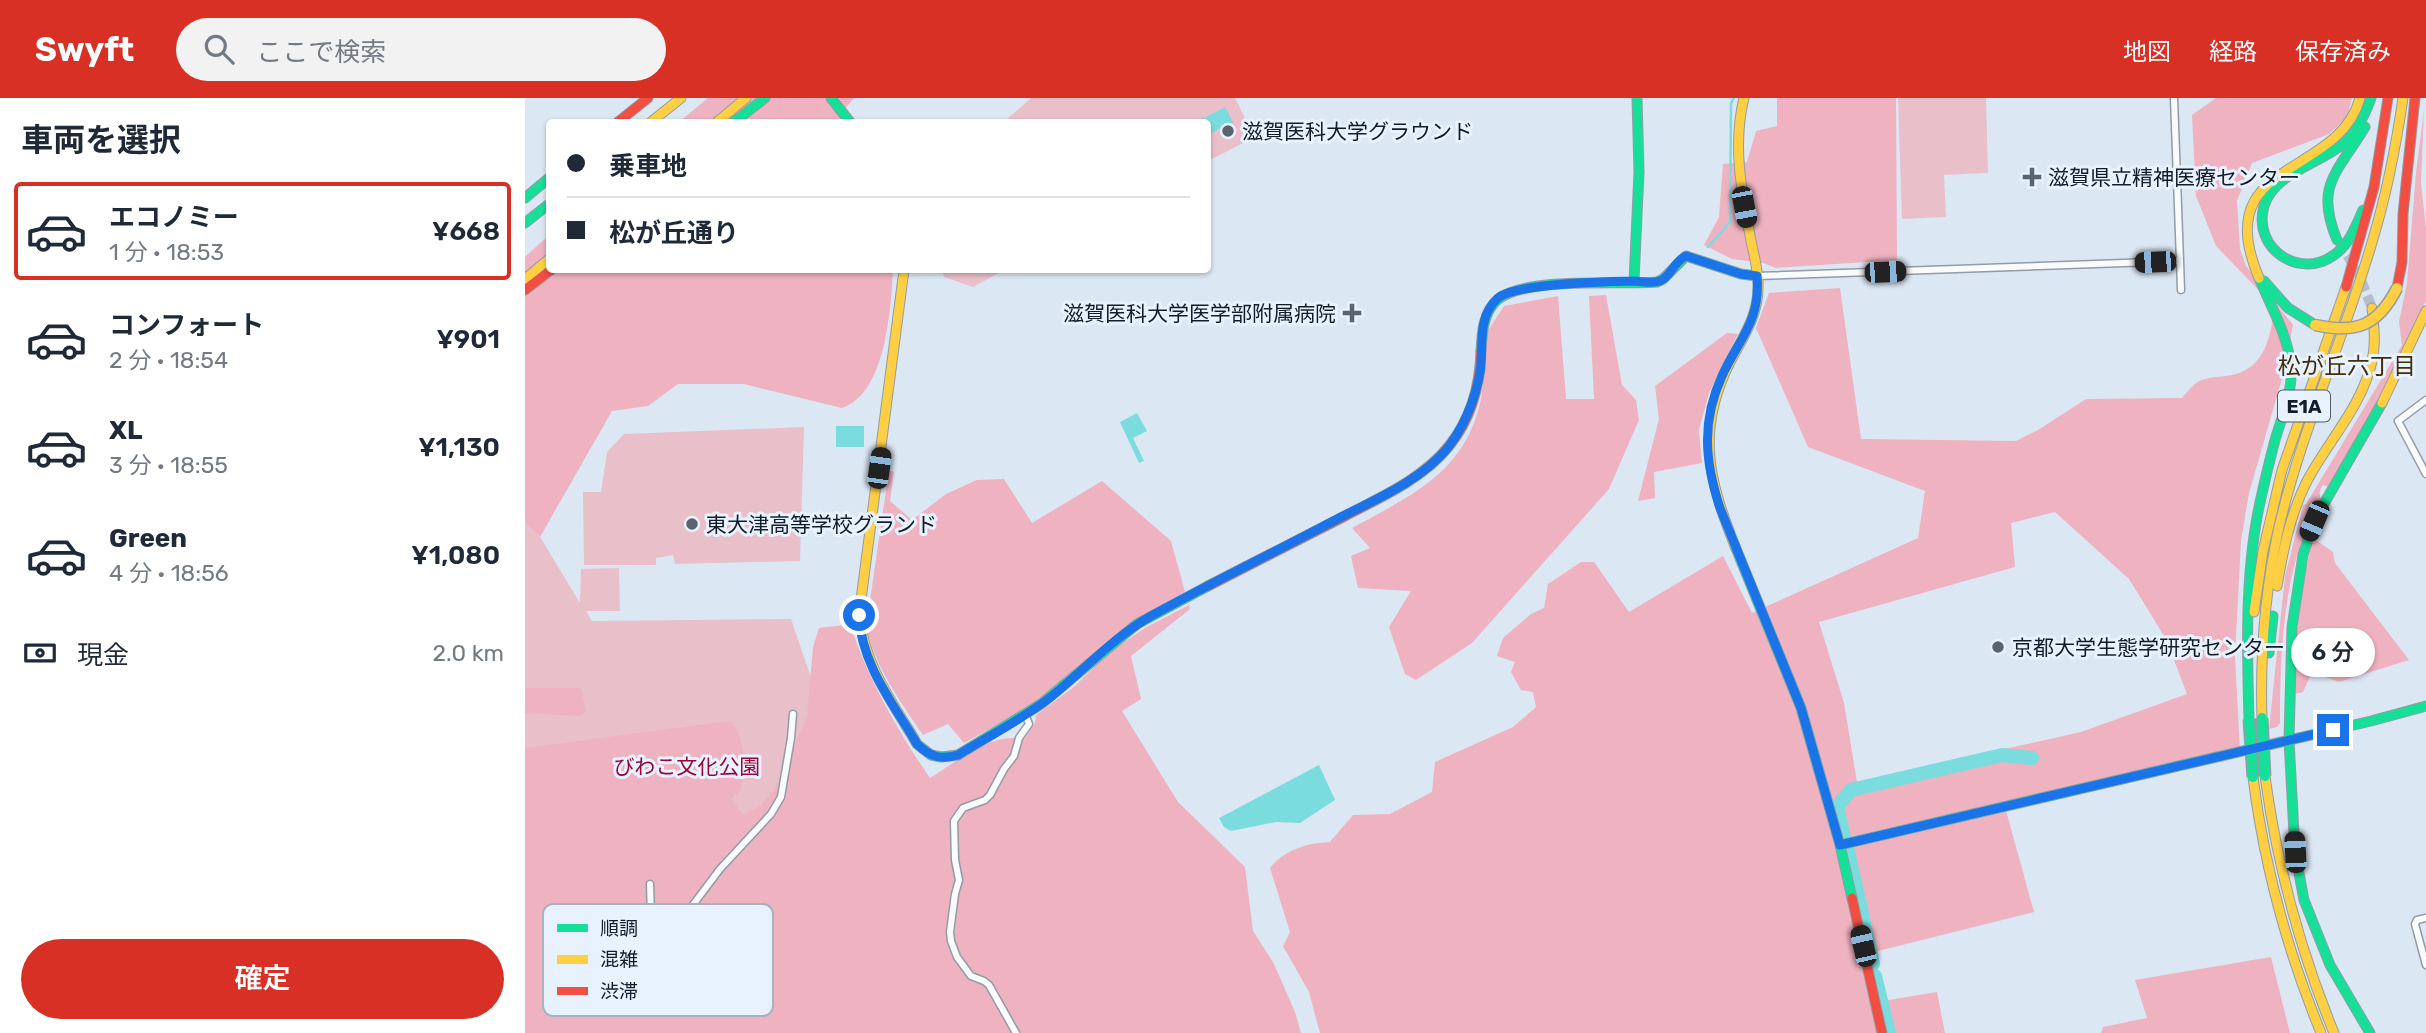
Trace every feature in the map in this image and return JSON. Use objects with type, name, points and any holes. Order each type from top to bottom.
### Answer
[{"type":"main road","points":[[622,119],[648,98]]},
{"type":"main road","points":[[655,119],[681,98]]},
{"type":"main road","points":[[721,119],[746,98]]},
{"type":"main road","points":[[738,119],[765,98]]},
{"type":"main road","points":[[831,98],[848,119]]},
{"type":"main road","points":[[1634,281],[1639,172],[1637,98]]},
{"type":"main road","points":[[1744,98],[1738,125],[1740,174],[1759,293],[1755,316],[1722,376],[1715,396],[1706,445],[1710,475],[1720,508],[1801,708],[1840,845],[1882,1033]]},
{"type":"main road","points":[[2249,719],[2247,642],[2250,573],[2258,515],[2287,399],[2291,370],[2285,337],[2262,289],[2251,257],[2251,211],[2264,186],[2275,176],[2341,134],[2350,123],[2360,98]]},
{"type":"main road","points":[[2372,98],[2359,126],[2344,143],[2286,179],[2268,198],[2262,220],[2267,242],[2272,250],[2291,263],[2302,265],[2315,264],[2336,254],[2358,222],[2380,157]]},
{"type":"main road","points":[[2337,240],[2326,216],[2326,195],[2334,174],[2364,129],[2372,98]]},
{"type":"main road","name":"E1A","points":[[2321,1033],[2303,991],[2278,916],[2262,843],[2249,719],[2254,608],[2271,513],[2298,422],[2358,250],[2380,157],[2388,98]]},
{"type":"main road","name":"E1A","points":[[2334,1033],[2303,956],[2274,846],[2265,776],[2262,718],[2263,639],[2278,536],[2295,468],[2381,217],[2393,165],[2403,98]]},
{"type":"main road","points":[[2251,257],[2279,300],[2315,325],[2348,329],[2369,323],[2386,309],[2397,288],[2402,261],[2403,214],[2415,98]]},
{"type":"main road","points":[[525,198],[546,180]]},
{"type":"main road","points":[[525,223],[546,206]]},
{"type":"main road","points":[[904,273],[859,615],[864,649],[871,666],[917,744],[926,753],[946,758],[958,755],[1025,715],[1051,697],[1103,650],[1150,617],[1379,498],[1425,470],[1446,450],[1467,415],[1480,371],[1483,322],[1499,297],[1513,290],[1532,288],[1634,281],[1658,282],[1666,277],[1677,261],[1686,256],[1741,274],[1757,276]]},
{"type":"main road","points":[[525,279],[546,262]]},
{"type":"main road","points":[[525,290],[547,273]]},
{"type":"main road","points":[[2262,718],[2276,592],[2288,528],[2307,481],[2361,396],[2372,371],[2377,331],[2372,308]]},
{"type":"main road","points":[[2370,1033],[2330,965],[2304,900],[2295,852],[2289,740],[2292,627],[2297,581],[2314,521],[2374,419],[2426,311]]},
{"type":"main road","points":[[1840,845],[2426,706]]},
{"type":"street","points":[[2174,98],[2181,290]]},
{"type":"street","points":[[1757,276],[2180,261]]},
{"type":"street","points":[[2426,400],[2397,421],[2426,474]]},
{"type":"street","points":[[2417,457],[2426,450]]},
{"type":"street","points":[[694,904],[720,869],[771,814],[781,797],[793,714]]},
{"type":"street","points":[[1016,1033],[989,985],[971,976],[964,968],[954,949],[950,932],[959,880],[955,860],[954,821],[963,808],[985,800],[990,795],[1014,756],[1020,738],[1029,724],[1025,715]]},
{"type":"street","points":[[650,884],[651,904]]},
{"type":"street","points":[[2426,918],[2417,920],[2415,924],[2426,962]]},
{"type":"green space","points":[[708,98],[854,98],[844,110],[847,119],[683,119]]},
{"type":"green space","name":"滋賀医科大学グラウンド","points":[[1031,98],[1235,98],[1247,122],[1249,140],[1211,159],[1211,119],[1007,119]]},
{"type":"green space","points":[[1777,98],[1896,98],[1897,260],[1776,268],[1763,263],[1732,259],[1704,245],[1719,217],[1723,164],[1747,162],[1756,131],[1777,126]]},
{"type":"green space","points":[[1898,98],[1986,98],[1988,173],[1944,175],[1946,217],[1902,219]]},
{"type":"green space","points":[[2216,98],[2352,98],[2347,117],[2329,134],[2252,163],[2237,201],[2240,249],[2246,266],[2293,325],[2283,375],[2249,493],[2241,541],[2235,656],[2240,752],[2005,807],[2034,912],[1866,954],[1877,1002],[1937,992],[1945,1033],[1320,1033],[1309,992],[1283,946],[1290,932],[1270,868],[1282,856],[1297,849],[1330,842],[1353,815],[1390,814],[1432,792],[1435,762],[1513,727],[1536,707],[1533,692],[1521,690],[1511,672],[1515,662],[1497,656],[1503,638],[1531,614],[1544,608],[1548,584],[1581,562],[1594,562],[1629,612],[1723,556],[1752,613],[1918,538],[1925,491],[1808,447],[1756,328],[1769,293],[1840,288],[1861,439],[2016,441],[2086,399],[2182,398],[2199,381],[2236,374],[2254,364],[2261,356],[2269,337],[2274,306],[2216,246],[2196,196],[2192,115]],"holes":[[[2055,512],[2129,579],[2166,639],[2187,694],[2081,732],[1857,782],[1844,703],[1819,622],[2015,567],[2011,523]]]},
{"type":"green space","points":[[2424,110],[2421,183],[2426,228],[2426,301],[2369,417],[2329,487],[2323,485],[2321,500],[2308,524],[2291,578],[2286,608],[2280,723],[2269,729],[2285,576],[2303,505],[2402,345],[2399,322],[2407,283]]},
{"type":"green space","points":[[546,238],[546,273],[893,273],[888,327],[877,368],[868,386],[857,400],[842,408],[744,384],[678,384],[648,406],[612,411],[540,537],[525,523],[525,257]]},
{"type":"green space","points":[[943,273],[999,273],[973,287],[944,277]]},
{"type":"green space","points":[[1606,295],[1622,385],[1636,400],[1639,420],[1609,489],[1472,643],[1416,680],[1405,674],[1389,627],[1411,591],[1358,588],[1351,556],[1370,548],[1352,528],[1415,492],[1449,463],[1463,445],[1474,424],[1481,399],[1487,335],[1504,306],[1558,296],[1566,399],[1594,399],[1589,296]]},
{"type":"green space","points":[[1727,333],[1738,334],[1709,393],[1699,430],[1702,463],[1654,472],[1655,498],[1638,501],[1659,419],[1655,386]]},
{"type":"green space","name":"東大津高等学校グランド","points":[[804,427],[800,561],[675,564],[673,555],[656,558],[656,565],[584,565],[583,492],[601,492],[607,452],[624,434]]},
{"type":"green space","points":[[889,470],[894,472],[890,501],[912,520],[946,494],[977,480],[1004,479],[1032,523],[1102,481],[1171,541],[1185,592],[1147,613],[1106,642],[1055,688],[1018,713],[964,743],[948,724],[923,735],[882,670],[866,628]]},
{"type":"green space","name":"びわこ文化公園","points":[[525,523],[540,537],[580,603],[581,569],[619,568],[620,611],[586,611],[592,621],[791,619],[828,727],[862,860],[525,821]]},
{"type":"green space","points":[[2313,538],[2333,552],[2335,563],[2409,660],[2339,682],[2312,672],[2303,692],[2295,694],[2298,607]]},
{"type":"green space","points":[[1189,605],[1190,609],[1131,656],[1141,699],[1122,711],[1178,802],[1245,867],[1253,931],[1274,964],[1301,1033],[525,1033],[525,748],[730,721],[742,744],[744,765],[739,792],[731,799],[743,815],[760,806],[775,789],[807,717],[813,647],[819,628],[844,625],[851,627],[885,705],[930,778],[987,744],[1011,738],[1024,739],[1035,723],[1036,715],[1074,687],[1107,654],[1145,628]]},
{"type":"green space","points":[[525,688],[581,688],[586,711],[581,716],[525,713]]},
{"type":"green space","points":[[2271,957],[2290,1033],[2101,1033],[2103,1027],[2147,1018],[2135,980]]},
{"type":"shaded area","points":[[1225,107],[1233,122],[1211,133],[1211,119],[1202,119]]},
{"type":"shaded area","points":[[1137,413],[1147,431],[1133,438],[1144,461],[1139,463],[1120,422]]},
{"type":"shaded area","points":[[836,426],[864,426],[864,447],[836,447]]},
{"type":"shaded area","points":[[1319,765],[1335,800],[1300,823],[1276,822],[1231,831],[1224,827],[1219,818]]},
{"type":"waterway","points":[[1708,247],[1730,222],[1731,103],[1734,98]]},
{"type":"waterway","points":[[1844,837],[1837,807],[1851,790],[2002,755],[2032,758]]},
{"type":"waterway","points":[[1848,851],[1873,964]]},
{"type":"waterway","points":[[1875,976],[1889,1033]]},
{"type":"tunnel","points":[[2339,243],[2358,272],[2372,308]]},
{"type":"traffic: fast","points":[[738,119],[765,98]]},
{"type":"traffic: fast","points":[[831,98],[848,119]]},
{"type":"traffic: fast","points":[[1634,281],[1639,172],[1637,98]]},
{"type":"traffic: fast","points":[[2363,210],[2351,235],[2339,251],[2321,262],[2307,264],[2294,262],[2272,247],[2265,235],[2262,221],[2264,206],[2277,185],[2343,144],[2360,123],[2371,98]]},
{"type":"traffic: fast","points":[[2337,240],[2330,221],[2329,192],[2338,168],[2365,127]]},
{"type":"traffic: fast","points":[[525,198],[546,180]]},
{"type":"traffic: fast","points":[[525,223],[546,206]]},
{"type":"traffic: fast","points":[[1481,351],[1484,324],[1489,311],[1497,300],[1510,292],[1529,287],[1574,283],[1657,282],[1686,256],[1741,274],[1757,276]]},
{"type":"traffic: fast","points":[[2249,719],[2248,615],[2254,538],[2275,440],[2289,395],[2291,376],[2286,344],[2259,278]]},
{"type":"traffic: fast","points":[[2264,281],[2288,308],[2315,325]]},
{"type":"traffic: fast","points":[[2370,1033],[2330,965],[2304,900],[2295,852],[2289,740],[2292,627],[2303,555],[2314,521],[2382,403]]},
{"type":"traffic: fast","points":[[1735,546],[1801,708],[1840,845],[1852,898]]},
{"type":"traffic: fast","points":[[913,737],[917,744],[931,755],[958,755],[1041,704],[1137,624],[1208,586]]},
{"type":"traffic: fast","points":[[2269,653],[2273,616]]},
{"type":"traffic: fast","points":[[1840,845],[2426,706]]},
{"type":"traffic: fast","points":[[2262,718],[2265,776]]},
{"type":"traffic: fast","points":[[2249,719],[2253,777]]},
{"type":"traffic: slow","points":[[655,119],[681,98]]},
{"type":"traffic: slow","points":[[721,119],[746,98]]},
{"type":"traffic: slow","points":[[1735,546],[1718,499],[1710,454],[1710,432],[1719,387],[1749,327],[1757,298],[1757,270],[1740,170],[1739,134],[1744,98]]},
{"type":"traffic: slow","points":[[2259,278],[2248,239],[2250,211],[2263,190],[2282,173],[2328,143],[2347,124],[2360,98]]},
{"type":"traffic: slow","points":[[2262,718],[2265,622],[2279,527],[2299,454],[2373,239],[2391,169],[2403,98]]},
{"type":"traffic: slow","points":[[525,279],[546,262]]},
{"type":"traffic: slow","points":[[904,273],[859,615],[872,664],[913,737]]},
{"type":"traffic: slow","points":[[2254,612],[2263,551],[2282,470],[2346,287]]},
{"type":"traffic: slow","points":[[2315,325],[2342,328],[2364,324],[2382,311],[2397,288]]},
{"type":"traffic: slow","points":[[2277,586],[2288,533],[2300,495],[2352,409],[2367,378],[2374,348],[2372,308]]},
{"type":"traffic: slow","points":[[2382,403],[2426,311]]},
{"type":"traffic: slow","points":[[2265,776],[2291,907],[2334,1033]]},
{"type":"traffic: slow","points":[[2253,777],[2263,843],[2278,907],[2321,1033]]},
{"type":"traffic: jam","points":[[622,119],[648,98]]},
{"type":"traffic: jam","points":[[2346,287],[2374,187],[2388,98]]},
{"type":"traffic: jam","points":[[2397,288],[2402,262],[2403,214],[2415,98]]},
{"type":"traffic: jam","points":[[525,290],[547,273]]},
{"type":"traffic: jam","points":[[1208,586],[1386,495],[1427,468],[1457,436],[1469,413],[1479,376],[1481,351]]},
{"type":"traffic: jam","points":[[1852,898],[1882,1033]]},
{"type":"place","name":"滋賀医科大学グラウンド","points":[[1228,131]]},
{"type":"place","name":"滋賀県立精神医療センター","points":[[2032,177]]},
{"type":"place","name":"滋賀医科大学医学部附属病院","points":[[1352,313]]},
{"type":"place","name":"東大津高等学校グランド","points":[[692,524]]},
{"type":"place","name":"京都大学生態学研究センター","points":[[1998,647]]},
{"type":"district","name":"松が丘六丁目","points":[[2347,366]]},
{"type":"route","points":[[859,615],[864,649],[871,666],[917,744],[926,753],[936,757],[958,755],[1051,697],[1103,650],[1150,617],[1379,498],[1425,470],[1446,450],[1467,415],[1480,371],[1483,322],[1499,297],[1513,290],[1532,288],[1634,281],[1658,282],[1666,277],[1677,261],[1686,256],[1741,274],[1757,276],[1759,293],[1755,316],[1722,376],[1715,396],[1706,445],[1710,475],[1720,508],[1801,708],[1840,845],[2333,730]]}]
